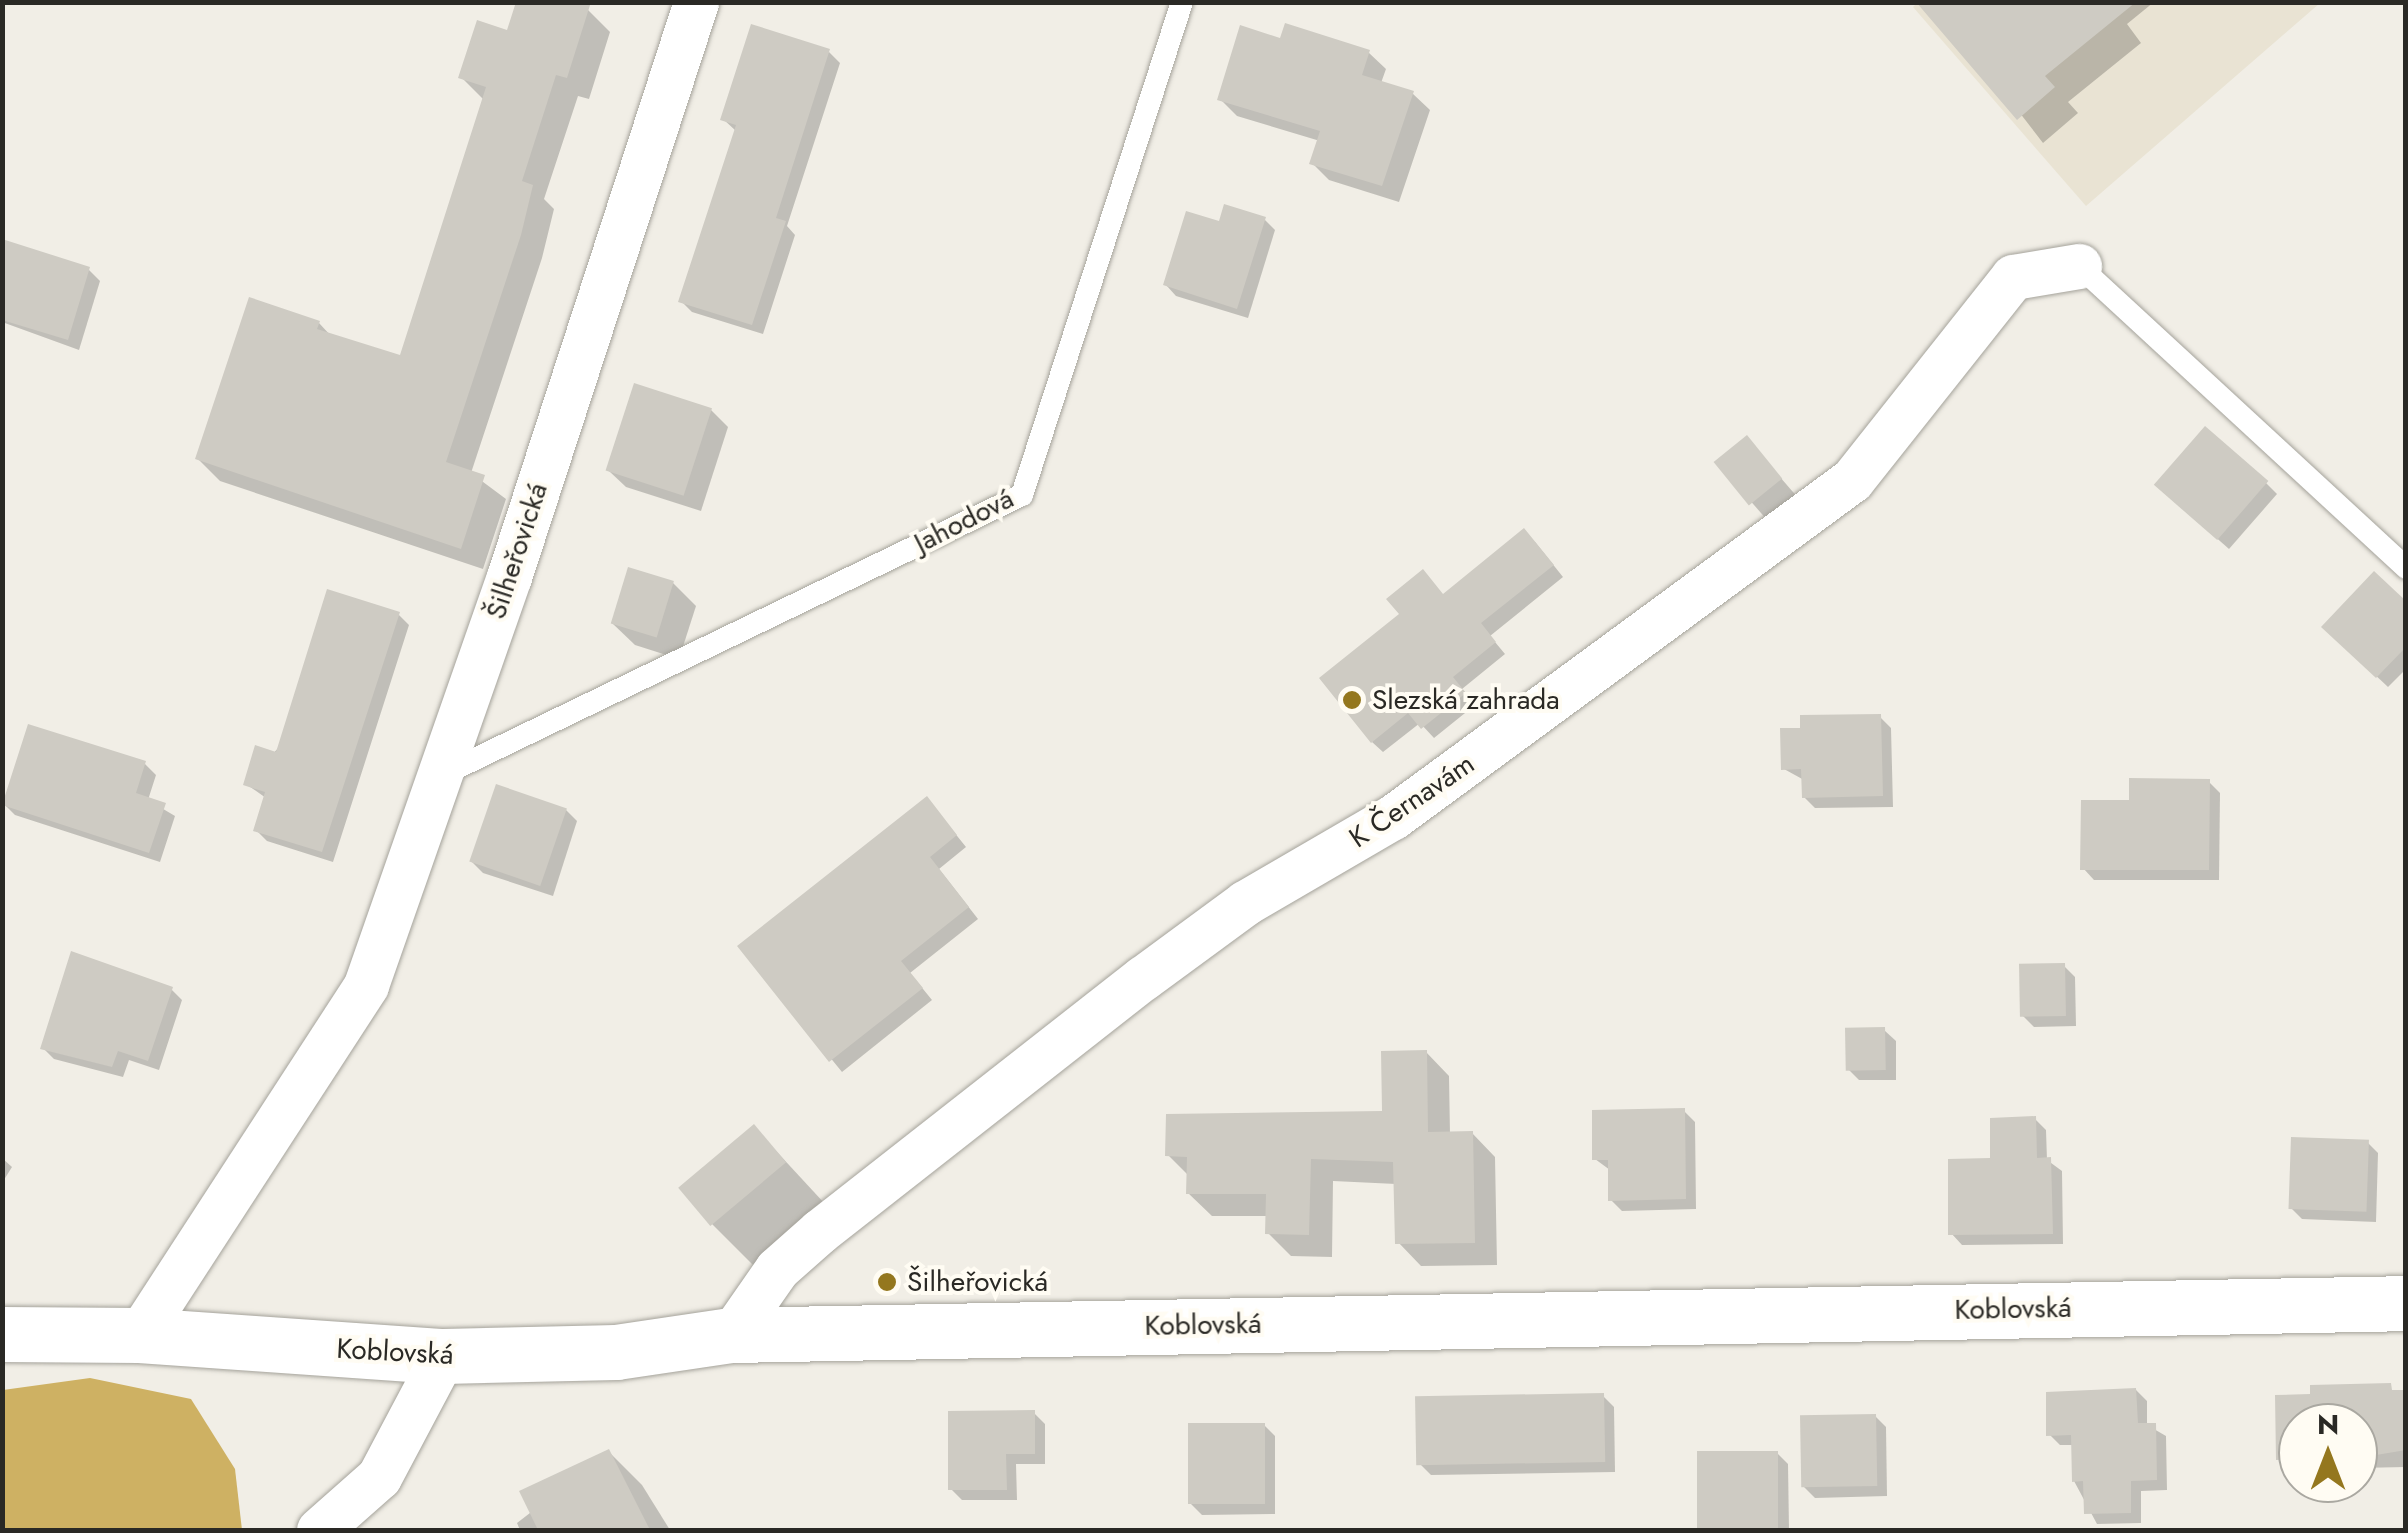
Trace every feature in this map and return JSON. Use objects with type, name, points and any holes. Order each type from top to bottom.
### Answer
[{"type":"street","name":"Šilheřovická","points":[[139,1336],[366,985],[442,775],[696,2]]},
{"type":"street","name":"K Černavám","points":[[731,1336],[776,1269],[1144,978],[1245,903],[1393,817],[1852,480],[2013,277],[2080,266]]},
{"type":"street","name":"Koblovská","points":[[2,1334],[139,1336],[443,1356],[616,1352],[731,1336],[2406,1303]]},
{"type":"street","points":[[319,1530],[379,1477],[443,1356]]},
{"type":"lane","name":"Jahodová","points":[[442,775],[1022,494],[1182,2]]},
{"type":"lane","points":[[2080,266],[2406,568]]},
{"type":"shaded area","points":[[1918,2],[2320,3],[2086,206],[1913,7]]},
{"type":"shaded area","points":[[90,1378],[191,1399],[235,1469],[242,1530],[3,1530],[3,1390]]},
{"type":"building","points":[[516,2],[591,2],[567,78],[556,75],[522,181],[533,185],[521,235],[446,462],[485,475],[461,549],[195,459],[249,297],[320,321],[317,329],[400,355],[486,87],[458,78],[477,20],[507,30]]},
{"type":"building","points":[[1916,2],[2136,2],[2045,76],[2055,87],[2017,120]]},
{"type":"building","points":[[1285,23],[1370,50],[1362,75],[1414,91],[1382,186],[1309,164],[1320,131],[1217,100],[1240,25],[1280,38]]},
{"type":"building","points":[[751,24],[830,49],[776,218],[786,221],[752,325],[678,302],[736,125],[720,120]]},
{"type":"building","points":[[1224,204],[1266,217],[1237,309],[1163,285],[1186,211],[1219,221]]},
{"type":"building","points":[[2,239],[90,267],[68,340],[2,320]]},
{"type":"building","points":[[634,383],[712,408],[684,496],[606,470]]},
{"type":"building","points":[[2205,426],[2268,481],[2217,540],[2154,485]]},
{"type":"building","points":[[1747,435],[1782,479],[1749,506],[1714,462]]},
{"type":"building","points":[[1524,528],[1554,565],[1481,623],[1496,642],[1453,677],[1466,693],[1421,729],[1408,713],[1371,743],[1319,678],[1399,614],[1386,599],[1423,569],[1443,594]]},
{"type":"building","points":[[628,567],[674,581],[657,637],[611,623]]},
{"type":"building","points":[[2374,571],[2406,601],[2406,647],[2376,678],[2321,627]]},
{"type":"building","points":[[327,589],[400,612],[322,852],[253,831],[265,792],[243,785],[255,745],[276,752]]},
{"type":"building","points":[[1881,714],[1883,796],[1802,798],[1801,769],[1781,770],[1780,728],[1800,728],[1800,715]]},
{"type":"building","points":[[28,724],[146,761],[136,793],[166,803],[149,853],[2,805]]},
{"type":"building","points":[[2129,778],[2210,779],[2209,870],[2080,870],[2081,800],[2129,800]]},
{"type":"building","points":[[496,784],[567,808],[540,886],[469,862]]},
{"type":"building","points":[[927,796],[957,835],[930,857],[969,907],[901,961],[923,988],[829,1062],[737,946]]},
{"type":"building","points":[[71,951],[173,987],[148,1061],[118,1051],[112,1067],[40,1049]]},
{"type":"building","points":[[2065,963],[2066,1016],[2020,1017],[2019,964]]},
{"type":"building","points":[[1885,1027],[1886,1070],[1846,1071],[1845,1028]]},
{"type":"building","points":[[1427,1050],[1428,1132],[1473,1131],[1475,1243],[1395,1244],[1393,1162],[1311,1159],[1309,1235],[1265,1234],[1266,1194],[1186,1194],[1187,1157],[1165,1156],[1166,1114],[1382,1111],[1381,1051]]},
{"type":"building","points":[[1685,1108],[1686,1199],[1608,1201],[1608,1160],[1592,1160],[1592,1110]]},
{"type":"building","points":[[2036,1116],[2037,1158],[2051,1157],[2053,1234],[1948,1235],[1948,1159],[1990,1158],[1990,1118]]},
{"type":"building","points":[[754,1124],[786,1162],[710,1226],[678,1188]]},
{"type":"building","points":[[2291,1137],[2369,1140],[2366,1212],[2288,1209]]},
{"type":"building","points":[[2391,1383],[2392,1390],[2406,1390],[2406,1450],[2378,1455],[2378,1403],[2278,1403],[2276,1460],[2275,1395],[2310,1394],[2310,1385]]},
{"type":"building","points":[[2136,1388],[2138,1423],[2156,1423],[2157,1480],[2131,1481],[2131,1513],[2084,1514],[2083,1481],[2072,1482],[2071,1435],[2046,1436],[2046,1392]]},
{"type":"building","points":[[1604,1393],[1605,1462],[1416,1465],[1415,1396]]},
{"type":"building","points":[[1035,1410],[1035,1454],[1006,1454],[1007,1490],[948,1490],[948,1411]]},
{"type":"building","points":[[1876,1414],[1877,1486],[1801,1487],[1800,1415]]},
{"type":"building","points":[[1188,1423],[1265,1423],[1265,1504],[1188,1504]]},
{"type":"building","points":[[609,1449],[650,1530],[538,1530],[519,1491]]},
{"type":"building","points":[[1697,1451],[1778,1451],[1778,1530],[1697,1530]]},
{"type":"place","name":"Slezská zahrada","points":[[1352,700]]},
{"type":"place","name":"Šilheřovická","points":[[887,1282]]}]
